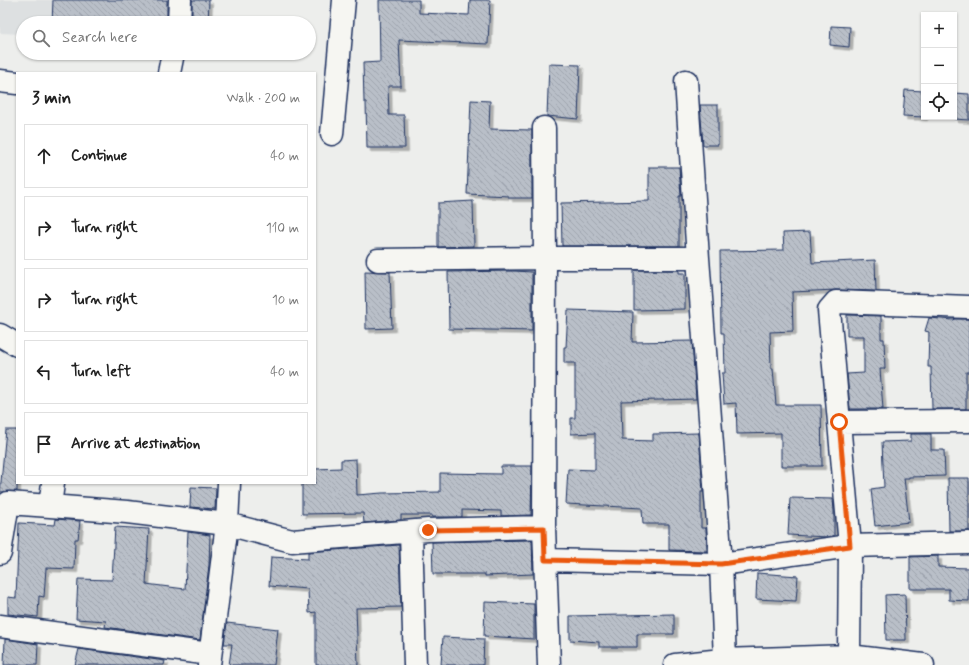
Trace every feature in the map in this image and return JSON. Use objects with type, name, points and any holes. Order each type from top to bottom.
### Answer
[{"type":"street","points":[[179,16],[180,0]]},
{"type":"street","points":[[332,134],[344,0]]},
{"type":"street","points":[[169,72],[172,60]]},
{"type":"street","points":[[0,81],[16,83]]},
{"type":"street","points":[[686,81],[721,564],[723,662]]},
{"type":"street","points":[[544,128],[544,528],[549,665]]},
{"type":"street","points":[[378,260],[698,258]]},
{"type":"street","points":[[849,656],[850,546],[829,310],[836,302],[969,307]]},
{"type":"street","points":[[0,335],[16,344]]},
{"type":"street","points":[[839,422],[969,421]]},
{"type":"street","points":[[50,506],[53,484]]},
{"type":"street","points":[[0,626],[210,659],[227,524],[229,484]]},
{"type":"street","points":[[0,553],[4,502],[127,512],[227,524],[292,541],[428,530],[544,528]]},
{"type":"street","points":[[411,532],[416,665]]},
{"type":"street","points":[[545,560],[721,564],[850,546],[969,543]]},
{"type":"street","points":[[675,665],[849,656],[923,665]]},
{"type":"shaded area","points":[[0,0],[175,0],[172,16],[16,16],[16,34],[0,33]]},
{"type":"building","points":[[53,0],[167,0],[167,16],[52,16]]},
{"type":"building","points":[[192,0],[209,0],[208,16],[192,16]]},
{"type":"building","points":[[379,0],[419,0],[419,13],[469,15],[470,0],[490,0],[488,44],[399,40],[401,86],[388,86],[389,115],[404,115],[405,148],[367,148],[363,63],[380,62]]},
{"type":"building","points":[[831,26],[850,27],[849,47],[830,45]]},
{"type":"building","points":[[549,64],[580,65],[578,119],[547,116]]},
{"type":"building","points":[[905,90],[921,91],[921,117],[903,116]]},
{"type":"building","points":[[957,93],[969,94],[969,120],[957,119]]},
{"type":"building","points":[[471,100],[490,101],[489,129],[532,130],[532,198],[509,198],[509,196],[467,194]]},
{"type":"building","points":[[700,105],[718,105],[718,145],[703,145]]},
{"type":"building","points":[[649,167],[679,167],[681,196],[679,196],[679,246],[562,246],[561,203],[649,201]]},
{"type":"building","points":[[473,201],[474,246],[438,247],[438,203]]},
{"type":"building","points":[[810,232],[812,263],[875,260],[876,291],[836,290],[792,292],[793,331],[770,332],[771,369],[773,369],[776,405],[821,405],[822,466],[781,466],[781,433],[737,434],[736,403],[724,404],[722,373],[725,373],[724,333],[721,333],[720,251],[784,250],[783,233]]},
{"type":"building","points":[[634,270],[679,270],[679,273],[685,273],[685,309],[634,310]]},
{"type":"building","points":[[365,271],[390,272],[392,328],[366,329]]},
{"type":"building","points":[[448,272],[532,272],[532,331],[449,329]]},
{"type":"building","points":[[568,310],[633,312],[632,342],[692,341],[696,399],[621,401],[622,440],[653,441],[653,434],[699,433],[703,492],[701,492],[701,528],[706,528],[707,551],[669,550],[669,524],[643,524],[642,508],[566,504],[568,469],[595,470],[595,433],[571,434],[571,418],[575,418],[575,363],[564,363],[564,347],[566,347]]},
{"type":"building","points":[[847,315],[881,316],[881,339],[884,339],[885,369],[880,369],[883,409],[850,409],[847,374],[864,373],[864,336],[847,336]]},
{"type":"building","points":[[929,318],[954,320],[969,319],[969,372],[966,372],[966,409],[932,409],[931,367],[928,367],[929,332],[925,331]]},
{"type":"building","points":[[6,430],[16,430],[17,491],[0,492]]},
{"type":"building","points":[[911,434],[931,434],[931,450],[944,450],[945,476],[904,478],[909,522],[875,526],[871,489],[884,487],[882,442],[911,441]]},
{"type":"building","points":[[356,459],[357,495],[440,492],[440,473],[501,474],[501,466],[532,466],[531,515],[501,516],[501,511],[462,510],[462,517],[401,515],[401,520],[364,523],[363,513],[302,514],[302,484],[316,484],[316,469],[341,468],[341,460]]},
{"type":"building","points":[[948,478],[969,478],[969,531],[949,531]]},
{"type":"building","points":[[191,487],[216,488],[215,509],[190,507]]},
{"type":"building","points":[[790,498],[833,499],[834,536],[788,535]]},
{"type":"building","points":[[56,519],[80,521],[78,539],[75,539],[74,569],[46,568],[44,597],[39,596],[38,617],[8,614],[8,597],[16,598],[19,523],[55,525]]},
{"type":"building","points":[[115,527],[149,529],[146,584],[185,589],[188,532],[210,535],[209,565],[200,640],[105,627],[106,621],[76,619],[78,579],[112,580]]},
{"type":"building","points":[[532,540],[533,574],[485,576],[485,574],[433,574],[432,542]]},
{"type":"building","points":[[399,545],[401,607],[356,608],[358,665],[316,665],[316,612],[309,613],[308,589],[269,586],[271,557],[308,559],[308,552]]},
{"type":"building","points":[[938,556],[938,567],[969,568],[969,601],[949,600],[949,589],[910,589],[910,557]]},
{"type":"building","points":[[757,573],[798,576],[796,601],[756,599]]},
{"type":"building","points":[[905,594],[906,640],[886,640],[885,595]]},
{"type":"building","points":[[485,602],[534,604],[534,639],[484,636]]},
{"type":"building","points":[[674,614],[674,634],[637,634],[637,647],[599,647],[599,642],[570,640],[570,616]]},
{"type":"building","points":[[227,623],[278,629],[274,665],[229,665],[232,644],[224,644]]},
{"type":"building","points":[[443,637],[484,639],[483,665],[441,665]]},
{"type":"building","points":[[5,639],[38,644],[37,665],[4,665]]},
{"type":"building","points":[[79,649],[165,661],[164,665],[75,665]]},
{"type":"route","points":[[428,530],[544,528],[545,560],[721,564],[850,546],[839,422]]}]
